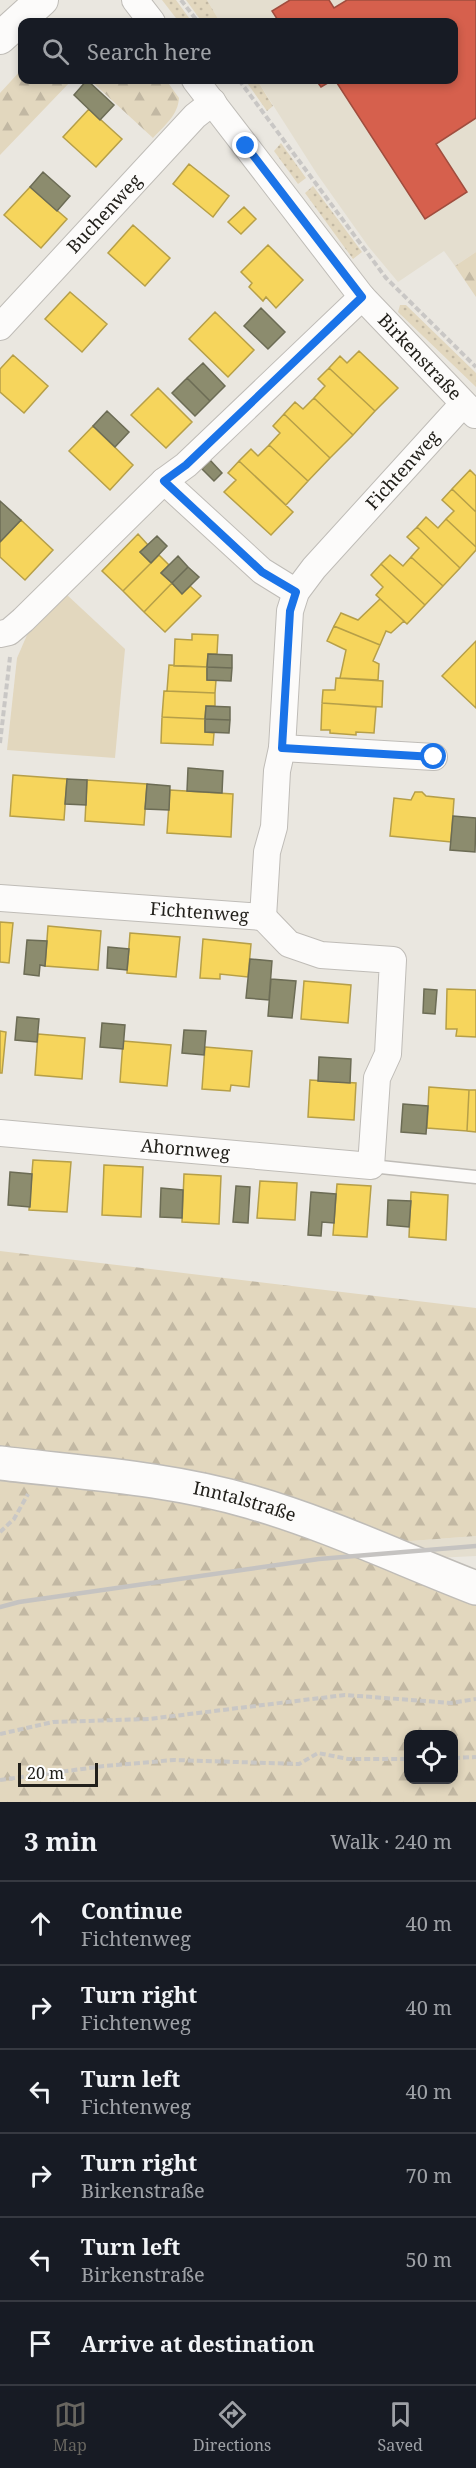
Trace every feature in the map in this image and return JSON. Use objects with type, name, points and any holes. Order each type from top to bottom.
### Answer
[{"type":"main road","name":"Inntalstraße","points":[[0,1463],[184,1485],[250,1501],[316,1523],[385,1553],[476,1588]]},
{"type":"street","points":[[22,18],[42,0]]},
{"type":"street","points":[[135,0],[149,18]]},
{"type":"street","points":[[0,38],[18,22]]},
{"type":"street","name":"Birkenstraße","points":[[198,84],[362,297],[470,410]]},
{"type":"street","name":"Buchenweg","points":[[0,327],[195,116],[213,102]]},
{"type":"street","name":"Birkenstraße","points":[[164,481],[186,465],[362,297]]},
{"type":"street","name":"Fichtenweg","points":[[0,898],[263,917],[267,852],[274,827],[277,771],[282,748],[290,611],[296,592],[314,568],[470,410]]},
{"type":"street","points":[[4,633],[164,481],[262,572],[296,592]]},
{"type":"street","points":[[282,748],[434,757]]},
{"type":"street","points":[[263,917],[289,944],[321,955],[393,960],[388,1054],[376,1078],[371,1166]]},
{"type":"street","name":"Ahornweg","points":[[0,1133],[371,1166]]},
{"type":"lane","name":"Ahornweg","points":[[371,1166],[476,1177]]},
{"type":"path","points":[[181,0],[195,18]]},
{"type":"path","points":[[242,84],[386,278],[476,367]]},
{"type":"path","points":[[0,743],[10,657],[4,633]]},
{"type":"path","points":[[0,1532],[14,1519],[28,1493],[35,1467]]},
{"type":"path","points":[[0,1734],[53,1722],[149,1719],[345,1695],[451,1703],[476,1699]]},
{"type":"path","points":[[0,1780],[104,1766],[174,1761],[299,1764],[318,1753],[348,1759],[404,1759]]},
{"type":"path","points":[[458,1758],[476,1757]]},
{"type":"shaded area","points":[[207,0],[476,0],[476,252],[455,266],[444,251],[398,282],[368,246],[317,174],[260,84],[458,84],[458,18],[218,18]]},
{"type":"shaded area","points":[[476,1536],[476,1556],[435,1558],[398,1542]]},
{"type":"green space","points":[[162,0],[176,0],[189,18],[176,18]]},
{"type":"green space","points":[[186,0],[207,0],[218,18],[199,18]]},
{"type":"green space","points":[[18,73],[18,84],[68,84],[0,155],[0,93]]},
{"type":"green space","points":[[94,84],[169,84],[179,98],[178,104],[170,119],[153,138]]},
{"type":"green space","points":[[248,84],[259,84],[273,106],[267,111]]},
{"type":"green space","points":[[281,143],[306,178],[298,184],[274,151]]},
{"type":"green space","points":[[313,186],[362,252],[353,259],[305,193]]},
{"type":"green space","points":[[476,252],[476,297],[455,266]]},
{"type":"green space","points":[[400,305],[406,305],[476,373],[476,387],[398,312]]},
{"type":"green space","points":[[66,594],[125,649],[115,758],[7,750],[17,658],[27,635]]},
{"type":"green space","points":[[0,1251],[476,1308],[476,1536],[398,1542],[0,1452]]},
{"type":"green space","points":[[0,1474],[72,1482],[246,1512],[476,1602],[476,1802],[0,1802]]},
{"type":"building: Homes","points":[[89,109],[122,139],[96,167],[63,137]]},
{"type":"building: Homes","points":[[189,164],[229,196],[213,217],[173,184]]},
{"type":"building: Homes","points":[[30,187],[67,219],[41,248],[4,215]]},
{"type":"building: Homes","points":[[244,207],[256,219],[241,234],[228,222]]},
{"type":"building: Homes","points":[[133,225],[170,258],[145,286],[108,253]]},
{"type":"building: Homes","points":[[268,245],[303,280],[276,308],[266,297],[263,301],[249,287],[252,283],[241,272]]},
{"type":"building: Homes","points":[[70,292],[107,324],[82,352],[45,319]]},
{"type":"building: Homes","points":[[215,312],[254,350],[228,377],[189,339]]},
{"type":"building: Homes","points":[[359,351],[398,388],[375,411],[329,368],[340,356],[347,363]]},
{"type":"building: Homes","points":[[13,355],[48,386],[24,413],[0,392],[0,369]]},
{"type":"building: Homes","points":[[329,368],[375,411],[353,435],[314,398],[325,386],[318,379]]},
{"type":"building: Homes","points":[[158,388],[192,422],[166,448],[131,415]]},
{"type":"building: Homes","points":[[314,398],[353,435],[330,458],[284,414],[295,402],[303,409]]},
{"type":"building: Homes","points":[[284,414],[330,458],[308,481],[269,445],[280,433],[273,426]]},
{"type":"building: Homes","points":[[93,426],[133,465],[110,490],[69,451]]},
{"type":"building: Homes","points":[[269,445],[308,481],[286,505],[239,461],[251,449],[258,456]]},
{"type":"building: Homes","points":[[239,461],[293,512],[271,535],[224,492],[236,480],[228,473]]},
{"type":"building: Homes","points":[[470,470],[476,476],[476,512],[452,489]]},
{"type":"building: Homes","points":[[452,489],[476,512],[476,547],[446,519],[454,511],[442,500]]},
{"type":"building: Homes","points":[[426,517],[438,528],[446,519],[476,547],[476,550],[460,568],[417,527]]},
{"type":"building: Homes","points":[[21,520],[53,550],[25,580],[0,557],[0,542]]},
{"type":"building: Homes","points":[[417,527],[460,568],[443,586],[411,557],[419,548],[407,537]]},
{"type":"building: Homes","points":[[138,534],[148,545],[140,552],[151,563],[123,591],[102,571]]},
{"type":"building: Homes","points":[[159,555],[169,565],[161,573],[172,583],[144,612],[123,591]]},
{"type":"building: Homes","points":[[390,555],[403,566],[411,557],[443,586],[425,605],[381,564]]},
{"type":"building: Homes","points":[[381,564],[425,605],[407,624],[376,595],[383,587],[371,575]]},
{"type":"building: Homes","points":[[172,583],[182,594],[190,586],[201,596],[165,632],[144,612]]},
{"type":"building: Homes","points":[[380,599],[404,621],[391,633],[386,631],[380,645],[334,626],[341,613],[358,620]]},
{"type":"building: Homes","points":[[334,626],[380,645],[373,661],[379,664],[378,680],[340,678],[346,650],[327,641]]},
{"type":"building: Homes","points":[[192,634],[218,635],[217,654],[208,654],[207,667],[174,666],[175,639],[192,640]]},
{"type":"building: Homes","points":[[476,641],[476,708],[442,676]]},
{"type":"building: Homes","points":[[169,665],[207,667],[207,680],[216,680],[215,693],[167,691]]},
{"type":"building: Homes","points":[[336,678],[383,681],[382,707],[322,703],[323,690],[335,690]]},
{"type":"building: Homes","points":[[164,691],[215,693],[215,706],[206,706],[205,719],[162,717]]},
{"type":"building: Homes","points":[[322,703],[376,707],[374,733],[356,732],[356,735],[321,730]]},
{"type":"building: Homes","points":[[162,717],[205,719],[205,732],[214,733],[213,745],[161,743]]},
{"type":"building: Homes","points":[[13,775],[67,779],[64,820],[10,816]]},
{"type":"building: Homes","points":[[87,780],[147,784],[144,825],[85,821]]},
{"type":"building: Homes","points":[[170,790],[233,794],[231,837],[167,833]]},
{"type":"building: Homes","points":[[415,792],[422,792],[426,796],[454,799],[451,842],[390,836],[394,798],[411,800]]},
{"type":"building: Homes","points":[[0,922],[13,923],[9,963],[0,962]]},
{"type":"building: Homes","points":[[48,926],[101,931],[98,970],[45,966]]},
{"type":"building: Homes","points":[[130,933],[180,937],[176,977],[127,973]]},
{"type":"building: Homes","points":[[203,939],[251,944],[248,977],[220,974],[220,979],[200,978]]},
{"type":"building: Homes","points":[[304,981],[351,985],[348,1023],[301,1019]]},
{"type":"building: Homes","points":[[447,989],[476,990],[476,1037],[456,1036],[457,1029],[446,1029]]},
{"type":"building: Homes","points":[[0,1031],[6,1032],[2,1073],[0,1073]]},
{"type":"building: Homes","points":[[38,1034],[85,1038],[82,1079],[35,1075]]},
{"type":"building: Homes","points":[[123,1041],[171,1045],[167,1086],[120,1082]]},
{"type":"building: Homes","points":[[205,1047],[252,1051],[249,1087],[231,1085],[230,1091],[202,1089]]},
{"type":"building: Homes","points":[[310,1080],[356,1083],[354,1120],[308,1117]]},
{"type":"building: Homes","points":[[429,1087],[469,1090],[467,1131],[427,1128]]},
{"type":"building: Homes","points":[[469,1090],[476,1090],[476,1132],[467,1131]]},
{"type":"building: Homes","points":[[33,1160],[71,1162],[67,1212],[29,1210]]},
{"type":"building: Homes","points":[[104,1165],[143,1167],[141,1217],[102,1215]]},
{"type":"building: Homes","points":[[184,1174],[221,1176],[219,1224],[182,1222]]},
{"type":"building: Homes","points":[[260,1181],[297,1183],[295,1220],[257,1218]]},
{"type":"building: Homes","points":[[337,1184],[371,1186],[367,1237],[333,1235]]},
{"type":"building: Homes","points":[[411,1192],[448,1195],[446,1240],[409,1237]]},
{"type":"building: Shops","points":[[290,0],[329,0],[334,8],[347,0],[476,0],[476,118],[436,144],[467,192],[425,219],[338,84],[458,84],[458,18],[276,18],[272,11]]},
{"type":"building: Industry","points":[[84,84],[91,84],[114,105],[100,120],[74,95]]},
{"type":"building: Industry","points":[[43,172],[70,196],[57,211],[30,187]]},
{"type":"building: Industry","points":[[261,308],[285,332],[268,349],[244,326]]},
{"type":"building: Industry","points":[[203,363],[225,386],[210,401],[187,378]]},
{"type":"building: Industry","points":[[187,378],[210,401],[195,416],[172,393]]},
{"type":"building: Industry","points":[[107,411],[129,432],[115,447],[93,426]]},
{"type":"building: Industry","points":[[210,460],[222,473],[214,481],[202,469]]},
{"type":"building: Industry","points":[[0,501],[21,520],[0,542]]},
{"type":"building: Industry","points":[[157,536],[167,546],[151,563],[140,552]]},
{"type":"building: Industry","points":[[178,556],[188,567],[172,583],[161,573]]},
{"type":"building: Industry","points":[[188,567],[199,577],[182,594],[172,583]]},
{"type":"building: Industry","points":[[208,654],[232,655],[232,668],[207,667]]},
{"type":"building: Industry","points":[[207,667],[232,668],[231,681],[207,680]]},
{"type":"building: Industry","points":[[206,706],[230,707],[230,720],[205,719]]},
{"type":"building: Industry","points":[[205,719],[230,720],[229,733],[205,732]]},
{"type":"building: Industry","points":[[188,768],[223,771],[222,793],[187,791]]},
{"type":"building: Industry","points":[[67,779],[87,780],[86,805],[65,804]]},
{"type":"building: Industry","points":[[147,784],[170,786],[169,810],[145,809]]},
{"type":"building: Industry","points":[[453,816],[476,818],[475,852],[450,850]]},
{"type":"building: Industry","points":[[27,940],[47,941],[45,966],[40,965],[39,976],[24,974]]},
{"type":"building: Industry","points":[[108,947],[129,949],[127,970],[107,968]]},
{"type":"building: Industry","points":[[250,959],[272,961],[269,1000],[246,998]]},
{"type":"building: Industry","points":[[271,979],[296,981],[292,1018],[268,1016]]},
{"type":"building: Industry","points":[[424,989],[437,990],[435,1014],[423,1013]]},
{"type":"building: Industry","points":[[17,1017],[39,1019],[37,1042],[15,1040]]},
{"type":"building: Industry","points":[[102,1023],[125,1025],[123,1049],[100,1047]]},
{"type":"building: Industry","points":[[184,1030],[206,1031],[204,1055],[182,1053]]},
{"type":"building: Industry","points":[[319,1057],[351,1059],[350,1083],[318,1081]]},
{"type":"building: Industry","points":[[403,1104],[428,1106],[426,1134],[401,1132]]},
{"type":"building: Industry","points":[[10,1172],[32,1174],[30,1207],[8,1205]]},
{"type":"building: Industry","points":[[236,1186],[250,1187],[248,1223],[233,1222]]},
{"type":"building: Industry","points":[[161,1188],[183,1190],[182,1218],[160,1217]]},
{"type":"building: Industry","points":[[311,1192],[336,1194],[334,1223],[322,1222],[321,1236],[308,1235]]},
{"type":"building: Industry","points":[[388,1200],[411,1201],[409,1227],[387,1225]]},
{"type":"railway","points":[[0,1607],[19,1602],[319,1559],[476,1546]]},
{"type":"route","points":[[246,146],[362,297],[186,465],[164,481],[262,572],[296,592],[290,611],[282,748],[434,757]]}]
